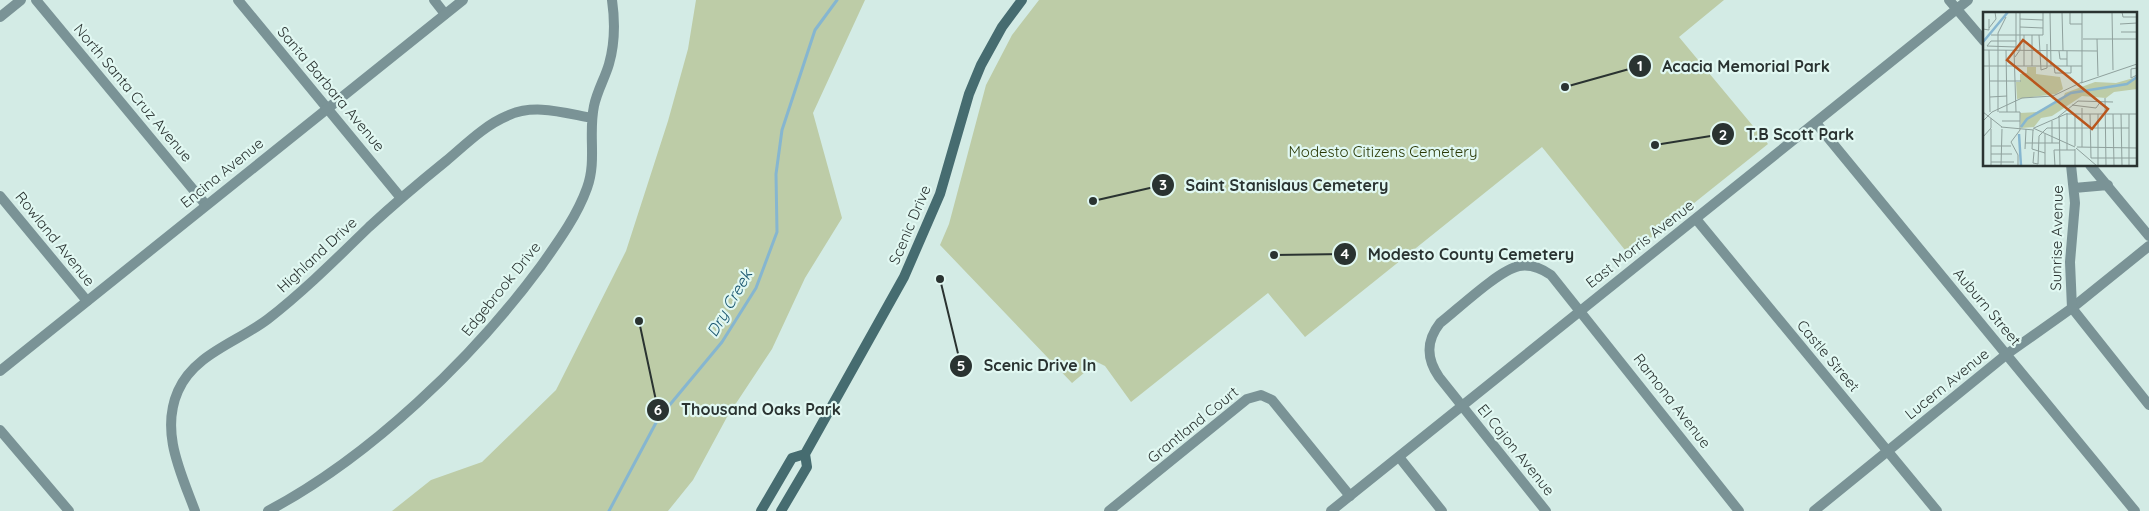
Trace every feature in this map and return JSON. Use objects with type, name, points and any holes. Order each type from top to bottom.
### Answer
[{"type":"main road","name":"Scenic Drive","points":[[781,511],[807,467],[805,454],[904,277],[940,194],[969,94],[981,64],[1002,27],[1022,0]]},
{"type":"main road","name":"Scenic Drive","points":[[761,511],[792,458],[805,454]]},
{"type":"street","points":[[0,17],[21,0]]},
{"type":"street","name":"North Santa Cruz Avenue","points":[[36,0],[206,205]]},
{"type":"street","name":"Santa Barbara Avenue","points":[[238,0],[402,198]]},
{"type":"street","points":[[434,0],[445,14]]},
{"type":"street","name":"Encina Avenue","points":[[0,370],[463,0]]},
{"type":"street","name":"Edgebrook Drive","points":[[268,511],[335,468],[401,416],[466,354],[514,301],[561,237],[585,195],[592,168],[592,118],[612,49],[614,21],[612,0]]},
{"type":"street","points":[[1949,0],[1983,40]]},
{"type":"street","name":"East Morris Avenue","points":[[1331,511],[1462,408],[1581,310],[1968,0]]},
{"type":"street","name":"Highland Drive","points":[[195,511],[176,460],[170,430],[174,401],[182,382],[204,360],[259,325],[296,297],[402,198],[464,146],[507,115],[536,109],[592,118]]},
{"type":"street","name":"Auburn Street","points":[[1816,123],[2135,511]]},
{"type":"street","name":"Sunrise Avenue","points":[[2071,166],[2075,203],[2070,262],[2072,308],[2149,405]]},
{"type":"street","points":[[2091,166],[2149,236]]},
{"type":"street","points":[[2074,188],[2108,185]]},
{"type":"street","name":"Rowland Avenue","points":[[0,196],[87,301]]},
{"type":"street","name":"Castle Street","points":[[1696,219],[1937,511]]},
{"type":"street","name":"Lucern Avenue","points":[[1814,511],[2007,354],[2072,308],[2149,246]]},
{"type":"street","name":"Ramona Avenue","points":[[1462,408],[1439,377],[1430,358],[1430,341],[1440,323],[1506,271],[1526,265],[1544,270],[1552,275],[1581,310],[1740,511]]},
{"type":"street","name":"Grantland Court","points":[[1109,511],[1247,400],[1260,395],[1272,400],[1350,496]]},
{"type":"street","name":"El Cajon Avenue","points":[[1462,408],[1546,511]]},
{"type":"street","points":[[0,430],[69,511]]},
{"type":"street","points":[[1398,457],[1442,511]]},
{"type":"green space","points":[[696,0],[865,0],[813,113],[842,218],[805,278],[772,349],[727,417],[693,480],[668,511],[392,511],[431,480],[482,462],[556,390],[626,251],[668,121],[688,49]]},
{"type":"green space","name":"Modesto Citizens Cemetery","points":[[1039,0],[1724,0],[1679,37],[1768,144],[1629,255],[1542,147],[1305,337],[1268,293],[1131,402],[1105,366],[1097,362],[1072,383],[940,245],[949,224],[986,85],[1012,35]]},
{"type":"waterway","name":"Dry Creek","points":[[609,511],[658,419],[722,342],[756,288],[777,232],[776,174],[782,130],[815,30],[837,0]]},
{"type":"place","name":"Acacia Memorial Park","points":[[1565,87]]},
{"type":"place","name":"T.B Scott Park","points":[[1655,145]]},
{"type":"place","name":"Saint Stanislaus Cemetery","points":[[1093,201]]},
{"type":"place","name":"Modesto County Cemetery","points":[[1274,255]]},
{"type":"place","name":"Scenic Drive In","points":[[940,279]]},
{"type":"place","name":"Thousand Oaks Park","points":[[639,321]]}]
